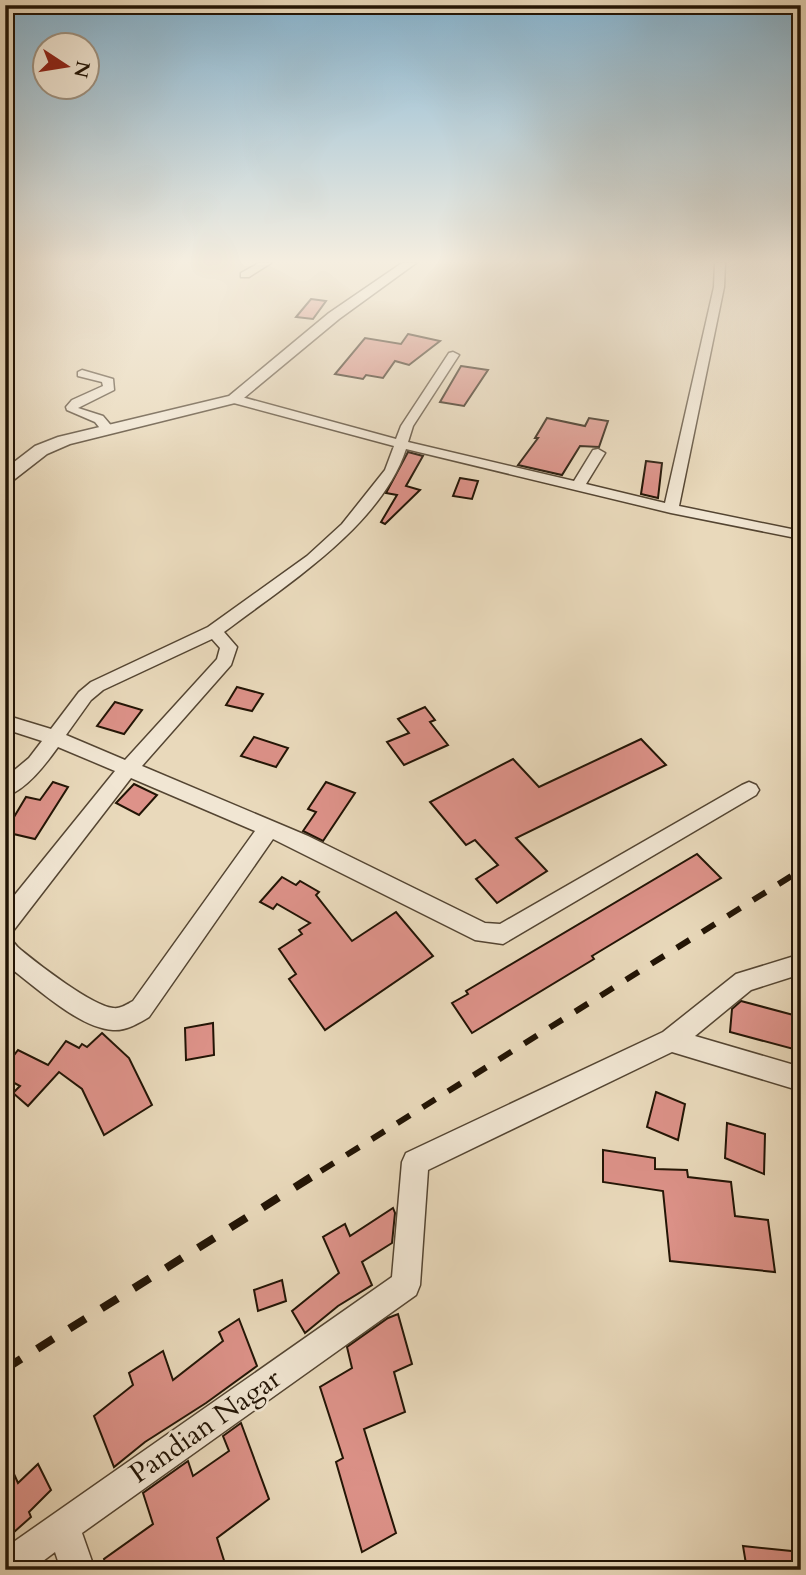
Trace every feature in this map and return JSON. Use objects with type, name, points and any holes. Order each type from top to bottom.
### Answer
[{"type":"street","points":[[5,478],[41,450],[64,440],[234,399],[309,336]]},
{"type":"street","points":[[671,509],[708,336]]},
{"type":"street","points":[[5,789],[36,763],[85,696],[97,686],[214,631],[312,559],[347,527],[392,471],[407,426],[453,355]]},
{"type":"street","points":[[82,374],[107,379],[110,387],[76,403],[72,407],[73,410],[99,419],[107,429]]},
{"type":"street","points":[[234,399],[400,444],[578,487],[801,535]]},
{"type":"street","points":[[578,487],[598,453]]},
{"type":"street","points":[[5,925],[128,769],[225,661],[229,647],[214,631]]},
{"type":"street","points":[[5,722],[53,737],[269,828],[483,933],[502,934],[749,790]]},
{"type":"street","points":[[7,955],[94,1013],[112,1019],[126,1017],[141,1009],[269,828]]},
{"type":"street","points":[[671,1040],[744,982],[801,964]]},
{"type":"street","points":[[671,1040],[801,1079]]},
{"type":"street","name":"Pandian Nagar","points":[[5,1568],[406,1285],[415,1162],[671,1040]]},
{"type":"street","points":[[62,1526],[78,1570]]},
{"type":"building","points":[[406,336],[440,341],[409,365],[395,361],[383,378],[366,375],[363,379],[335,374],[365,338],[401,344]]},
{"type":"building","points":[[461,366],[488,370],[464,406],[440,402]]},
{"type":"building","points":[[547,418],[585,426],[589,418],[608,421],[599,447],[580,446],[562,475],[518,465],[538,438],[535,438]]},
{"type":"building","points":[[408,452],[423,456],[406,486],[420,490],[385,524],[381,522],[397,495],[386,493]]},
{"type":"building","points":[[646,461],[662,463],[658,498],[641,494]]},
{"type":"building","points":[[460,478],[478,481],[472,499],[453,496]]},
{"type":"building","points":[[237,687],[263,694],[252,711],[226,705]]},
{"type":"building","points":[[115,702],[142,710],[124,734],[97,726]]},
{"type":"building","points":[[425,707],[435,720],[430,722],[448,745],[404,765],[387,742],[409,733],[398,719]]},
{"type":"building","points":[[254,737],[288,748],[276,767],[241,756]]},
{"type":"building","points":[[641,739],[666,765],[516,838],[547,871],[497,903],[476,879],[498,865],[475,840],[466,845],[430,802],[513,759],[539,787]]},
{"type":"building","points":[[53,782],[68,787],[35,839],[5,832],[26,797],[40,800]]},
{"type":"building","points":[[326,782],[355,793],[323,841],[303,831],[316,812],[308,809]]},
{"type":"building","points":[[134,784],[157,795],[139,815],[116,803]]},
{"type":"building","points":[[697,854],[721,878],[472,1033],[452,1003],[468,994],[466,991]]},
{"type":"building","points":[[282,877],[296,885],[300,881],[319,892],[316,895],[352,941],[396,912],[433,956],[325,1030],[289,979],[296,974],[279,949],[302,934],[299,930],[310,923],[277,904],[273,909],[260,902]]},
{"type":"building","points":[[741,1001],[801,1017],[801,1051],[730,1032],[732,1009]]},
{"type":"building","points":[[213,1023],[214,1055],[186,1060],[185,1028]]},
{"type":"building","points":[[102,1033],[129,1058],[152,1105],[104,1135],[82,1089],[59,1072],[28,1106],[13,1093],[20,1086],[5,1078],[5,1067],[18,1050],[48,1065],[66,1041],[79,1048],[82,1044],[87,1047]]},
{"type":"building","points":[[656,1092],[685,1104],[678,1140],[647,1127]]},
{"type":"building","points":[[727,1123],[765,1134],[764,1174],[725,1158]]},
{"type":"building","points":[[603,1150],[655,1158],[655,1169],[687,1170],[688,1177],[731,1182],[735,1216],[768,1220],[775,1272],[670,1261],[663,1191],[603,1182]]},
{"type":"building","points":[[393,1208],[395,1213],[392,1243],[362,1262],[372,1285],[338,1306],[305,1333],[292,1311],[339,1273],[323,1237],[345,1224],[350,1236]]},
{"type":"building","points":[[282,1280],[286,1301],[258,1311],[254,1290]]},
{"type":"building","points":[[398,1314],[412,1364],[394,1372],[405,1412],[364,1429],[396,1533],[362,1552],[336,1462],[343,1458],[320,1387],[352,1368],[347,1347]]},
{"type":"building","points":[[239,1319],[257,1366],[145,1442],[114,1467],[94,1416],[133,1385],[129,1373],[163,1351],[173,1380],[223,1341],[219,1332]]},
{"type":"building","points":[[241,1423],[269,1499],[217,1538],[227,1570],[107,1570],[104,1559],[153,1524],[143,1493],[188,1461],[193,1476],[229,1451],[223,1436]]},
{"type":"building","points":[[5,1454],[18,1483],[38,1464],[51,1490],[29,1512],[31,1517],[5,1540]]},
{"type":"building","points":[[743,1546],[801,1552],[801,1570],[747,1570]]},
{"type":"railway","points":[[321,1171],[801,870]]},
{"type":"railway","points":[[5,1369],[324,1169]]}]
